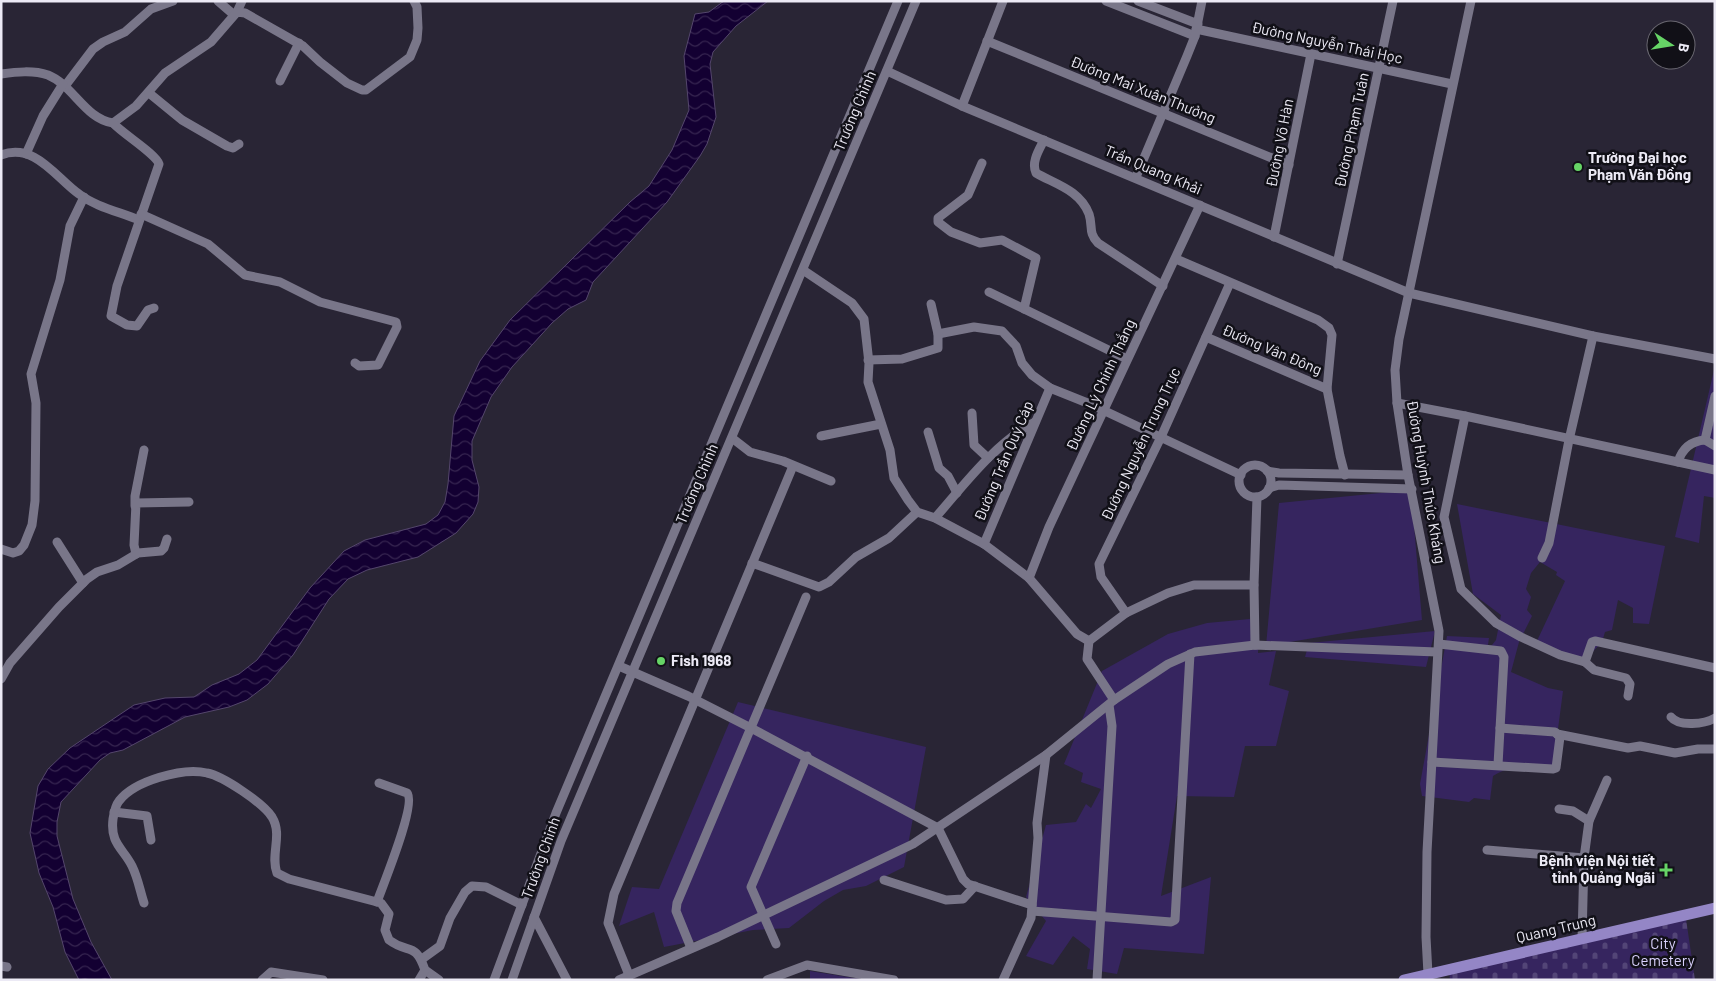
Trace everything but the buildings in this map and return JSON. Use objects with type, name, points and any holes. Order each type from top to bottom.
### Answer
[{"type":"main road","name":"Quang Trung","points":[[1404,980],[1715,908]]},
{"type":"street","points":[[26,154],[43,116],[64,85],[93,49],[136,24],[151,9],[173,1]]},
{"type":"street","points":[[218,1],[235,13],[245,13],[299,43],[347,83],[362,90],[366,90],[410,56],[417,40],[418,28],[417,7],[414,1]]},
{"type":"street","points":[[113,123],[149,93],[165,73],[211,42],[235,13],[242,1]]},
{"type":"street","name":"Trường Chinh","points":[[494,980],[556,814],[898,1]]},
{"type":"street","name":"Trường Chinh","points":[[512,980],[561,841],[916,1]]},
{"type":"street","points":[[962,106],[1003,1]]},
{"type":"street","name":"Đường Nguyễn Thái Học","points":[[1106,1],[1196,30],[1452,84]]},
{"type":"street","name":"Đường Nguyễn Thái Học","points":[[1138,1],[1196,30]]},
{"type":"street","points":[[1136,177],[1196,30],[1202,1]]},
{"type":"street","name":"Đường Phạm Tuân","points":[[1337,264],[1393,1]]},
{"type":"street","name":"Đường Huỳnh Thúc Kháng","points":[[1428,974],[1426,937],[1427,852],[1439,631],[1408,475],[1397,404],[1395,370],[1408,293],[1471,1]]},
{"type":"street","name":"Đường Mai Xuân Thưởng","points":[[987,41],[1289,165]]},
{"type":"street","points":[[280,81],[299,43]]},
{"type":"street","name":"Đường Võ Hàn","points":[[1274,237],[1311,54]]},
{"type":"street","name":"Trần Quang Khải","points":[[870,70],[886,74],[1136,177],[1408,293],[1593,336],[1715,359]]},
{"type":"street","points":[[1,74],[38,72],[48,75],[64,85],[96,116],[105,122],[113,123],[157,160],[159,164],[117,286],[111,316],[127,325],[137,326],[148,310],[154,308]]},
{"type":"street","points":[[149,93],[182,120],[227,146],[233,148],[239,144]]},
{"type":"street","points":[[1044,140],[1034,161],[1036,173],[1080,199],[1088,212],[1092,237],[1098,243],[1163,286]]},
{"type":"street","points":[[1,155],[18,152],[26,154],[44,163],[84,197],[208,244],[245,275],[280,282],[320,302],[396,322],[397,327],[378,365],[359,366],[355,363]]},
{"type":"street","points":[[982,162],[968,195],[938,218],[938,222],[951,232],[980,244],[1002,240],[1036,258],[1024,309]]},
{"type":"street","points":[[1,549],[13,553],[19,551],[24,545],[32,525],[35,501],[36,403],[31,374],[60,280],[70,226],[84,197]]},
{"type":"street","name":"Đường Lý Chính Thắng","points":[[1028,578],[1049,527],[1200,205]]},
{"type":"street","points":[[1176,259],[1318,320],[1329,328],[1332,335],[1327,389],[1345,475]]},
{"type":"street","points":[[803,270],[852,303],[860,311],[866,327],[868,382],[890,450],[894,478],[917,512],[935,518],[984,544],[1028,578],[1076,634],[1089,641]]},
{"type":"street","name":"Đường Nguyễn Trung Trực","points":[[1126,613],[1101,577],[1099,564],[1161,437],[1230,283]]},
{"type":"street","points":[[989,292],[1127,359]]},
{"type":"street","points":[[868,360],[902,359],[938,348],[938,334],[931,304]]},
{"type":"street","points":[[938,334],[974,327],[1002,331],[1016,346],[1022,363],[1032,375],[1050,388],[1241,475]]},
{"type":"street","points":[[1542,558],[1549,543],[1569,440],[1593,336]]},
{"type":"street","name":"Đường Vân Đông","points":[[1206,337],[1327,389]]},
{"type":"street","name":"Đường Trần Quý Cáp","points":[[984,544],[1050,388]]},
{"type":"street","points":[[1705,440],[1715,396]]},
{"type":"street","points":[[1397,404],[1465,416],[1569,440],[1715,470]]},
{"type":"street","points":[[972,413],[974,445],[988,458]]},
{"type":"street","points":[[1465,416],[1444,517],[1461,589],[1496,623],[1535,644],[1585,662],[1594,670],[1628,679],[1630,684],[1628,696]]},
{"type":"street","points":[[935,518],[988,458],[1018,431],[1035,422]]},
{"type":"street","points":[[821,436],[881,424]]},
{"type":"street","points":[[928,432],[939,468],[948,476],[957,493]]},
{"type":"street","points":[[716,437],[731,440],[750,452],[794,466],[831,481]]},
{"type":"street","points":[[1678,462],[1680,455],[1688,446],[1697,441],[1705,440],[1715,446]]},
{"type":"street","points":[[136,554],[135,506],[144,450]]},
{"type":"street","points":[[1267,471],[1271,480],[1269,488],[1263,495],[1251,496],[1241,488],[1241,475],[1249,466],[1255,465],[1267,471],[1345,475],[1408,475]]},
{"type":"street","points":[[629,975],[610,929],[610,907],[616,888],[794,466]]},
{"type":"street","points":[[1269,488],[1279,485],[1412,489]]},
{"type":"street","points":[[1255,645],[1254,585],[1257,497]]},
{"type":"street","points":[[135,506],[138,502],[189,502]]},
{"type":"street","points":[[752,563],[820,587],[829,582],[856,557],[889,538],[917,512]]},
{"type":"street","points":[[1,679],[10,663],[59,607],[83,583],[97,572],[118,565],[136,554],[161,551],[167,539]]},
{"type":"street","points":[[57,542],[83,583]]},
{"type":"street","points":[[1097,980],[1112,726],[1111,702],[1088,659],[1089,641],[1126,613],[1168,593],[1194,585],[1254,585]]},
{"type":"street","points":[[691,948],[676,911],[677,903],[806,597]]},
{"type":"street","points":[[1585,662],[1592,642],[1595,641],[1715,668]]},
{"type":"street","points":[[620,980],[894,855],[938,828],[1046,755],[1111,702],[1168,664],[1190,654],[1255,645],[1501,651],[1504,657],[1498,765]]},
{"type":"street","points":[[619,666],[696,700],[807,756],[938,828],[963,879],[975,886],[1032,908],[1102,918],[1171,922],[1177,916],[1190,654]]},
{"type":"street","points":[[1671,717],[1676,722],[1686,723],[1703,722],[1715,718]]},
{"type":"street","points":[[1500,728],[1549,730],[1558,734],[1628,748],[1640,746],[1675,753],[1714,747]]},
{"type":"street","points":[[1432,762],[1552,769],[1558,762],[1560,737],[1558,734]]},
{"type":"street","points":[[1003,980],[1031,918],[1038,838],[1037,823],[1046,755]]},
{"type":"street","points":[[776,944],[751,887],[807,756]]},
{"type":"street","points":[[144,903],[132,866],[115,842],[114,812],[122,797],[145,783],[182,772],[209,773],[241,792],[272,817],[277,839],[274,862],[277,873],[289,879],[377,902],[386,908],[388,914],[385,930],[389,940],[418,953],[425,970],[439,980]]},
{"type":"street","points":[[1582,939],[1584,858],[1589,821],[1607,780]]},
{"type":"street","points":[[377,902],[407,818],[410,801],[407,793],[378,782]]},
{"type":"street","points":[[1559,809],[1573,811],[1589,821]]},
{"type":"street","points":[[114,812],[147,816],[151,840]]},
{"type":"street","points":[[1487,850],[1584,858]]},
{"type":"street","points":[[884,880],[946,900],[963,898],[975,886]]},
{"type":"street","points":[[422,960],[440,946],[450,918],[465,892],[472,886],[486,887],[522,905]]},
{"type":"street","points":[[534,917],[567,980]]},
{"type":"street","points":[[767,980],[807,965],[864,977],[894,980]]},
{"type":"street","points":[[419,980],[425,970]]},
{"type":"street","points":[[262,980],[266,974],[274,972],[323,980]]},
{"type":"green space","points":[[1715,366],[1715,498],[1704,496],[1699,543],[1675,537]]},
{"type":"green space","points":[[1411,490],[1422,620],[1266,646],[1279,503]]},
{"type":"green space","points":[[1457,504],[1665,546],[1649,624],[1633,623],[1633,608],[1618,600],[1612,630],[1605,632],[1602,642],[1583,662],[1536,643],[1565,581],[1556,575],[1557,572],[1540,562],[1531,573],[1526,589],[1531,597],[1527,610],[1532,616],[1519,642],[1511,672],[1548,688],[1563,691],[1553,767],[1522,767],[1500,772],[1493,776],[1490,800],[1474,798],[1469,802],[1422,796],[1420,784],[1447,636],[1489,638],[1488,645],[1492,645],[1496,640],[1501,615],[1473,594]]},
{"type":"green space","points":[[1250,619],[1259,633],[1258,653],[1276,651],[1269,685],[1289,691],[1276,746],[1245,746],[1234,797],[1177,796],[1161,896],[1211,877],[1204,954],[1124,948],[1117,974],[1087,969],[1090,949],[1073,936],[1053,965],[1026,956],[1046,921],[1026,897],[1046,825],[1076,822],[1086,804],[1091,808],[1101,789],[1081,782],[1083,773],[1064,764],[1102,671],[1168,634],[1207,623]]},
{"type":"green space","points":[[1435,631],[1426,667],[1305,657],[1309,643]]},
{"type":"green space","points":[[738,702],[926,747],[904,867],[866,886],[843,890],[824,901],[789,928],[753,930],[664,947],[654,912],[619,926],[632,887],[659,889]]},
{"type":"green space","name":"City Cemetery","points":[[1686,919],[1695,980],[1450,980],[1449,970]]},
{"type":"green space","points":[[810,971],[860,979],[810,980]]},
{"type":"water","points":[[724,1],[768,1],[736,26],[713,52],[710,64],[716,117],[707,144],[667,202],[593,282],[586,300],[568,309],[552,323],[512,367],[491,397],[472,441],[472,460],[479,487],[478,502],[473,514],[456,533],[418,557],[367,570],[348,579],[329,599],[293,655],[268,684],[247,700],[229,707],[185,717],[123,750],[110,753],[100,760],[61,802],[57,822],[57,836],[73,899],[91,942],[112,980],[79,980],[65,952],[53,907],[39,873],[30,833],[38,786],[48,769],[70,748],[134,705],[165,698],[194,697],[212,685],[239,674],[257,660],[310,588],[344,551],[365,540],[426,524],[438,515],[445,502],[448,484],[454,416],[480,361],[510,320],[630,202],[649,186],[672,150],[689,110],[684,56],[695,14],[709,12]]},
{"type":"place","name":"Trường Đại học Phạm Văn Đồng","points":[[1578,167]]},
{"type":"place","name":"Fish 1968","points":[[661,661]]},
{"type":"place","name":"Bệnh viện Nội tiết tỉnh Quảng Ngãi","points":[[1666,870]]}]
